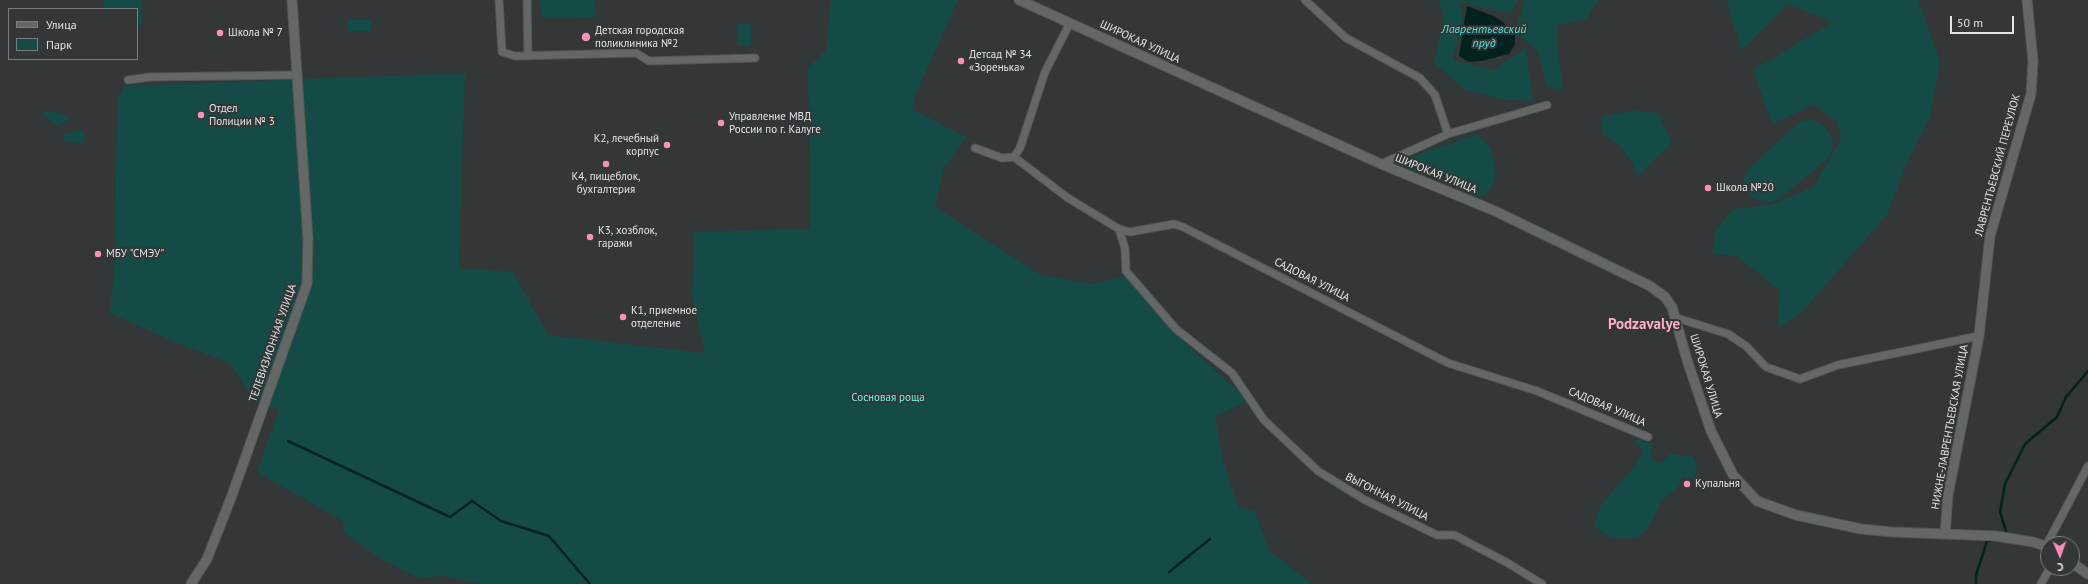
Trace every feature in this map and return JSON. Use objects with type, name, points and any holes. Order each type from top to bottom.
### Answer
[{"type":"street","name":"ТЕЛЕВИЗИОННАЯ УЛИЦА","points":[[191,584],[207,559],[231,498],[307,284],[308,239],[292,0]]},
{"type":"street","points":[[500,0],[502,52],[515,56],[636,53],[649,61],[755,58]]},
{"type":"street","points":[[528,0],[528,56]]},
{"type":"street","name":"ШИРОКАЯ УЛИЦА","points":[[1019,0],[1381,164],[1495,211],[1650,286],[1665,297],[1677,318],[1687,360],[1711,431],[1733,475],[1757,501],[1796,515],[1861,529],[1945,534]]},
{"type":"street","points":[[1305,0],[1346,38],[1420,78],[1435,95],[1448,134]]},
{"type":"street","name":"ЛАВРЕНТЬЕВСКИЙ ПЕРЕУЛОК","points":[[1979,336],[1990,236],[2031,94],[2033,61],[2028,0]]},
{"type":"street","points":[[975,148],[1002,158],[1014,157],[1020,148],[1045,72],[1070,22]]},
{"type":"street","points":[[128,80],[150,77],[296,75]]},
{"type":"street","points":[[1381,164],[1448,134],[1547,105]]},
{"type":"street","name":"САДОВАЯ УЛИЦА","points":[[1014,157],[1068,198],[1119,229],[1130,232],[1174,224],[1183,226],[1448,363],[1537,391],[1648,438]]},
{"type":"street","name":"ВЫГОННАЯ УЛИЦА","points":[[1119,229],[1125,248],[1126,271],[1176,329],[1232,373],[1264,420],[1318,471],[1365,500],[1437,535],[1454,535],[1506,562],[1542,584]]},
{"type":"street","name":"НИЖНЕ-ЛАВРЕНТЬЕВСКАЯ УЛИЦА","points":[[1677,318],[1728,334],[1746,346],[1766,367],[1800,379],[1838,365],[1979,336],[1948,495],[1945,534]]},
{"type":"street","points":[[2052,536],[2087,469]]},
{"type":"street","points":[[1945,534],[1996,536],[2040,545]]},
{"type":"green space","points":[[104,0],[141,0],[141,26],[138,26],[138,8],[104,8]]},
{"type":"green space","points":[[540,0],[595,0],[596,17],[541,18]]},
{"type":"green space","name":"Сосновая роща","points":[[831,0],[958,0],[915,96],[912,109],[966,137],[944,168],[935,207],[1041,275],[1092,284],[1126,276],[1174,332],[1248,401],[1215,416],[1224,465],[1239,508],[1254,510],[1270,551],[1312,584],[480,584],[444,576],[420,578],[384,561],[344,533],[343,521],[257,472],[279,410],[256,403],[230,363],[174,342],[110,313],[115,256],[117,98],[125,86],[465,73],[459,268],[513,272],[548,335],[705,353],[692,297],[694,232],[810,229],[808,68],[826,50]]},
{"type":"green space","points":[[1438,0],[1518,0],[1510,14],[1460,2],[1463,19],[1453,60],[1493,70],[1526,48],[1533,101],[1506,100],[1465,90],[1434,63],[1444,18]]},
{"type":"green space","points":[[1525,0],[1598,0],[1587,19],[1557,25],[1557,51],[1562,74],[1561,91],[1547,86],[1538,52],[1515,32]]},
{"type":"green space","points":[[1726,0],[1918,0],[1940,61],[1930,117],[1905,167],[1887,215],[1802,312],[1778,328],[1780,291],[1737,256],[1712,254],[1715,232],[1733,209],[1771,205],[1813,187],[1841,140],[1837,121],[1813,105],[1772,124],[1753,70],[1833,22],[1787,4],[1742,51]]},
{"type":"green space","points":[[348,20],[371,20],[371,31],[348,31]]},
{"type":"green space","points":[[751,23],[751,45],[737,45],[737,24]]},
{"type":"green space","points":[[1635,110],[1658,113],[1672,143],[1639,175],[1635,173],[1634,164],[1616,142],[1603,135],[1601,117]]},
{"type":"green space","points":[[45,111],[61,113],[70,119],[58,126],[42,115]]},
{"type":"green space","points":[[1813,120],[1825,126],[1833,141],[1830,157],[1780,198],[1771,202],[1757,200],[1751,197],[1745,189],[1743,180],[1749,168],[1801,121]]},
{"type":"green space","points":[[84,129],[84,143],[64,142],[64,137],[62,137],[62,135]]},
{"type":"green space","points":[[1478,134],[1491,150],[1496,174],[1492,186],[1485,195],[1477,198],[1471,197],[1469,186],[1428,168],[1416,173],[1409,171],[1406,165],[1407,158]]},
{"type":"green space","points":[[1641,439],[1651,444],[1651,459],[1662,463],[1669,454],[1692,456],[1697,465],[1695,479],[1683,477],[1678,487],[1662,501],[1646,531],[1637,538],[1612,538],[1594,527],[1600,506],[1637,463],[1643,450],[1633,441]]},
{"type":"water","name":"Лаврентьевский пруд","points":[[1467,6],[1494,16],[1515,31],[1515,44],[1509,54],[1481,61],[1469,62],[1459,56]]},
{"type":"waterway","points":[[2005,535],[2006,531],[2000,512],[2005,484],[2025,444],[2057,417],[2066,397],[2088,371]]},
{"type":"waterway","points":[[288,441],[450,517],[472,501],[501,521],[549,536],[590,584]]},
{"type":"waterway","points":[[1169,572],[1210,539]]},
{"type":"waterway","points":[[1976,584],[1976,575],[1987,541],[1993,540]]},
{"type":"place","name":"Школа № 7","points":[[220,33]]},
{"type":"place","name":"Детская городская поликлиника №2","points":[[586,37]]},
{"type":"place","name":"Детсад № 34 «Зоренька»","points":[[961,61]]},
{"type":"place","name":"Отдел Полиции № 3","points":[[201,115]]},
{"type":"place","name":"Управление МВД России по г. Калуге","points":[[721,123]]},
{"type":"place","name":"К2, лечебный корпус","points":[[667,145]]},
{"type":"place","name":"К4, пищеблок, бухгалтерия","points":[[606,164]]},
{"type":"place","name":"Школа №20","points":[[1708,188]]},
{"type":"place","name":"К3, хозблок, гаражи","points":[[590,237]]},
{"type":"place","name":"МБУ \"СМЭУ\"","points":[[98,254]]},
{"type":"place","name":"К1, приемное отделение","points":[[623,317]]},
{"type":"place","name":"Купальня","points":[[1687,484]]},
{"type":"district","name":"Podzavalye","points":[[1644,325]]}]
